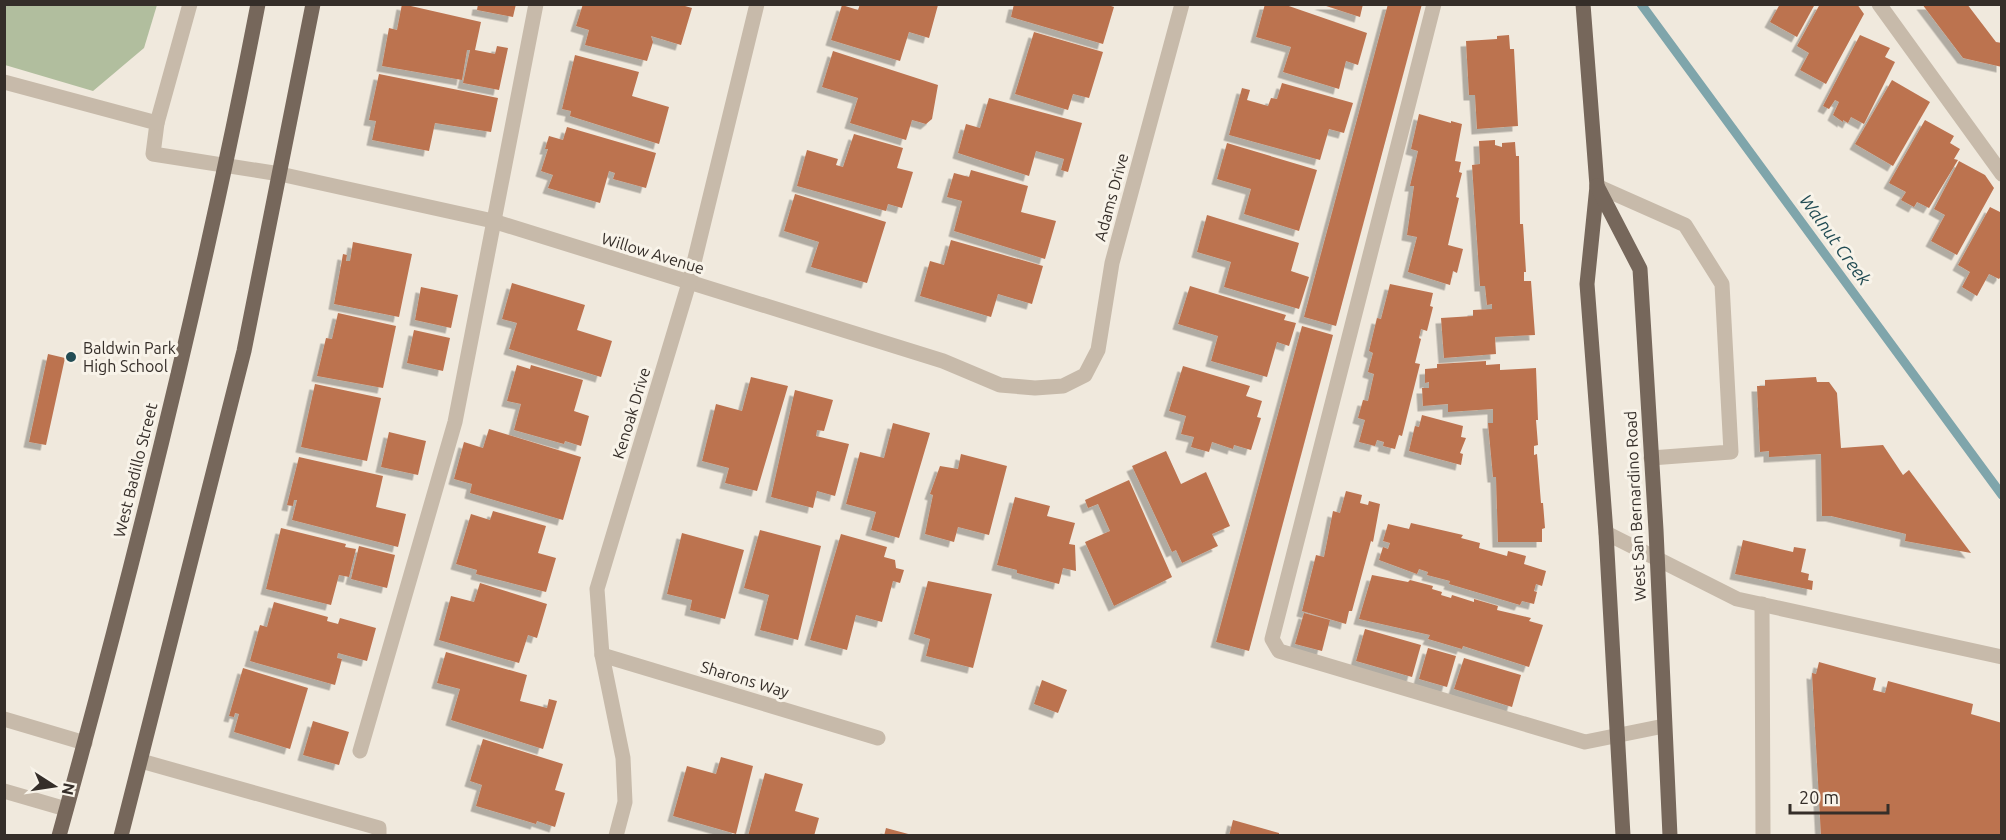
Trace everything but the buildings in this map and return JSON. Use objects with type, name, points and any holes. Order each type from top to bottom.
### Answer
[{"type":"main road","name":"West Badillo Street","points":[[59,836],[85,743],[227,164],[258,4]]},
{"type":"main road","points":[[121,836],[244,351],[313,4]]},
{"type":"main road","name":"West San Bernardino Road","points":[[1583,4],[1597,186],[1587,284],[1606,533],[1623,836]]},
{"type":"main road","name":"West San Bernardino Road","points":[[1597,186],[1640,269],[1670,836]]},
{"type":"street","points":[[4,82],[157,123],[190,4]]},
{"type":"street","points":[[360,751],[455,422],[536,4]]},
{"type":"street","name":"Kenoak Drive","points":[[616,836],[625,802],[623,758],[602,655],[597,589],[688,283],[757,4]]},
{"type":"street","name":"Adams Drive","points":[[1063,387],[1085,375],[1098,350],[1112,263],[1182,4]]},
{"type":"street","points":[[1434,4],[1272,639],[1280,651],[1585,742],[1664,726]]},
{"type":"street","points":[[1879,4],[2001,174]]},
{"type":"street","name":"Willow Avenue","points":[[157,123],[153,154],[280,174],[494,221],[943,361],[1000,385],[1035,388],[1063,387]]},
{"type":"street","points":[[1597,186],[1685,225],[1722,284],[1731,452],[1651,458]]},
{"type":"street","points":[[1606,533],[1737,599],[2001,657]]},
{"type":"street","points":[[1762,604],[1763,836]]},
{"type":"street","name":"Sharons Way","points":[[602,655],[878,738]]},
{"type":"street","points":[[4,719],[85,743]]},
{"type":"street","points":[[141,761],[379,828],[379,836]]},
{"type":"street","points":[[4,791],[66,809]]},
{"type":"green space","points":[[4,5],[157,5],[144,48],[93,91],[5,65]]},
{"type":"waterway","name":"Walnut Creek","points":[[1641,4],[2002,495]]},
{"type":"place","name":"Baldwin Park High School","points":[[71,357]]}]
